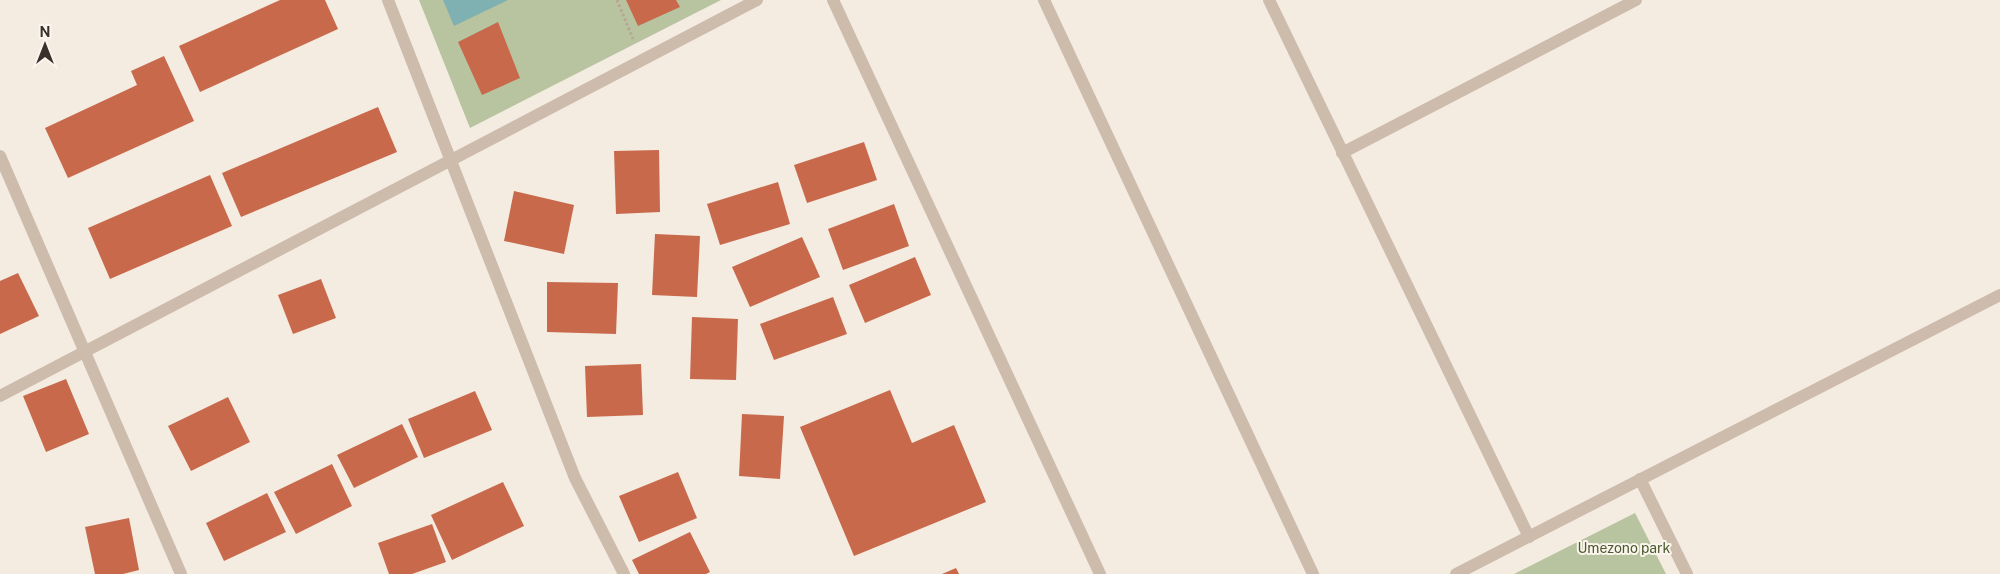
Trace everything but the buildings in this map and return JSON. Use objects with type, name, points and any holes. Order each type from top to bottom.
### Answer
[{"type":"street","points":[[388,0],[575,478],[624,574]]},
{"type":"street","points":[[0,396],[756,0]]},
{"type":"street","points":[[833,0],[1100,574]]},
{"type":"street","points":[[1044,0],[1313,574]]},
{"type":"street","points":[[1269,0],[1529,536]]},
{"type":"street","points":[[1342,153],[1636,0]]},
{"type":"street","points":[[0,156],[181,574]]},
{"type":"street","points":[[1456,574],[2000,295]]},
{"type":"street","points":[[1640,480],[1687,574]]},
{"type":"path","points":[[616,0],[641,60]]},
{"type":"green space","points":[[419,0],[721,0],[470,128]]},
{"type":"green space","name":"Umezono park","points":[[1635,513],[1666,574],[1514,574]]},
{"type":"water","points":[[443,0],[508,0],[454,26]]}]
